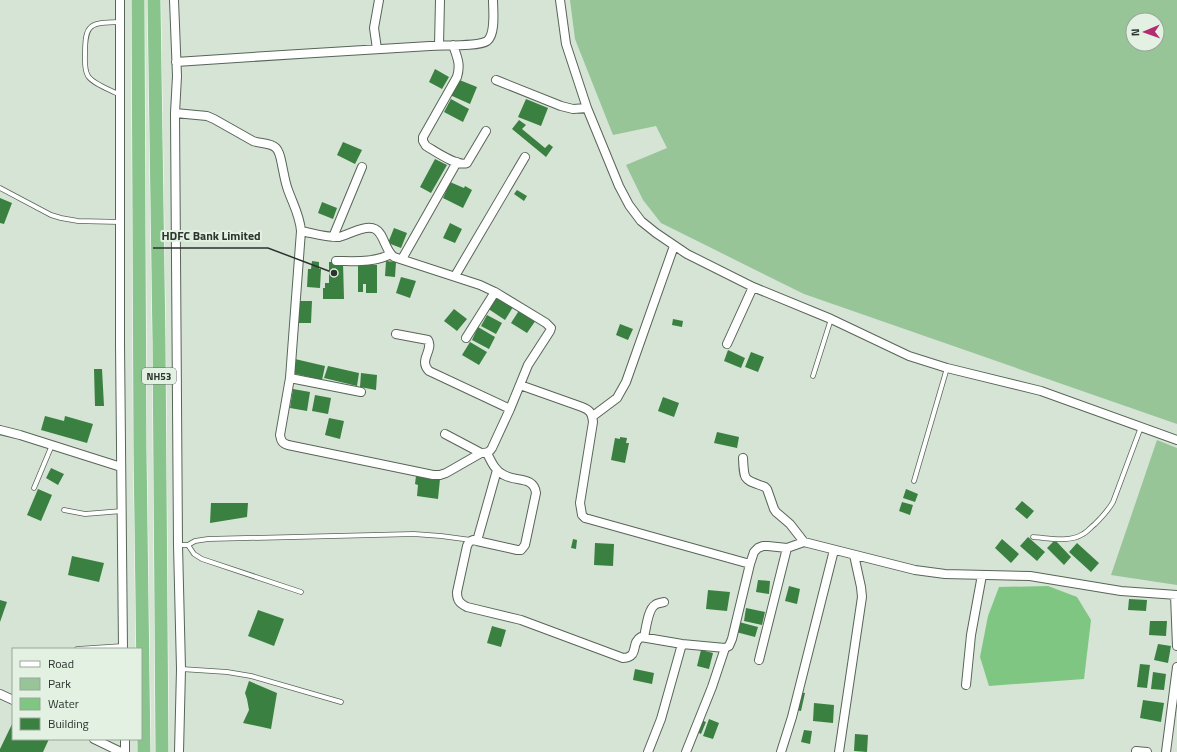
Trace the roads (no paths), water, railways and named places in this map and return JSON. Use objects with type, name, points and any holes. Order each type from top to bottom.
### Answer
[{"type":"highway","name":"NH53","points":[[138,0],[140,450],[144,752]]},
{"type":"highway","name":"NH53","points":[[154,0],[159,349],[162,752]]},
{"type":"street","points":[[120,0],[123,648]]},
{"type":"street","points":[[174,0],[177,76],[178,545],[180,669],[179,752]]},
{"type":"street","points":[[377,49],[374,28],[379,0]]},
{"type":"street","points":[[439,45],[440,0]]},
{"type":"street","points":[[176,62],[439,45],[476,44],[487,41],[492,35],[493,0]]},
{"type":"street","points":[[560,0],[566,44],[587,108],[619,186],[629,205],[641,221],[656,234],[687,254],[753,286],[831,319],[909,356],[947,368],[1041,391],[1177,440]]},
{"type":"street","points":[[453,45],[459,63],[457,77],[423,137],[423,141],[426,146],[463,164],[467,162],[486,131]]},
{"type":"street","points":[[496,80],[561,106],[573,109],[587,108]]},
{"type":"street","points":[[176,113],[207,116],[259,144],[271,144],[278,150],[280,156],[286,184],[299,217],[301,231],[290,378],[280,440],[284,443],[433,475],[446,473],[484,453],[490,452],[528,365],[551,328],[546,323],[495,292],[480,285],[391,254],[376,229],[366,228],[339,237],[301,231]]},
{"type":"street","points":[[455,276],[525,157]]},
{"type":"street","points":[[402,259],[457,162]]},
{"type":"street","points":[[333,237],[362,167]]},
{"type":"street","points":[[593,416],[617,398],[626,382],[674,246]]},
{"type":"street","points":[[336,261],[382,259],[391,254]]},
{"type":"street","points":[[727,344],[753,286]]},
{"type":"street","points":[[466,338],[495,292]]},
{"type":"street","points":[[396,334],[428,340],[430,343],[425,364],[429,372],[510,409]]},
{"type":"street","points":[[290,378],[360,392]]},
{"type":"street","points":[[520,384],[582,406],[590,410],[593,416],[594,422],[580,503],[582,515],[585,518],[750,564]]},
{"type":"street","points":[[0,430],[121,467]]},
{"type":"street","points":[[445,434],[484,453],[497,470],[503,475],[529,482],[535,488],[536,493],[525,545],[520,550],[475,541],[469,542],[457,592],[457,598],[460,604],[521,620],[623,658],[631,656],[634,652],[638,638],[644,637],[682,644],[725,648]]},
{"type":"street","points":[[744,458],[745,478],[767,489],[776,512],[790,524],[804,542]]},
{"type":"street","points":[[475,541],[497,470]]},
{"type":"street","points":[[686,752],[714,681],[725,648],[729,646],[732,639],[754,552],[763,546],[787,548],[804,542],[915,570],[945,574],[1030,576],[1121,591],[1176,595],[1177,646]]},
{"type":"street","points":[[759,660],[787,548]]},
{"type":"street","points":[[781,752],[792,717],[834,550]]},
{"type":"street","points":[[839,752],[862,597],[854,555]]},
{"type":"street","points":[[966,685],[971,635],[982,574]]},
{"type":"street","points":[[644,637],[652,606],[664,602]]},
{"type":"street","points":[[648,752],[661,719],[682,644]]},
{"type":"street","points":[[1166,752],[1177,667]]},
{"type":"street","points":[[0,694],[12,700]]},
{"type":"street","points":[[96,740],[121,752]]},
{"type":"street","points":[[124,740],[125,752]]},
{"type":"street","points":[[1136,751],[1147,752]]},
{"type":"lane","points":[[120,22],[102,23],[88,29],[85,37],[85,68],[88,76],[95,82],[120,95]]},
{"type":"lane","points":[[0,188],[51,215],[60,218],[78,221],[120,222]]},
{"type":"lane","points":[[813,376],[831,319]]},
{"type":"lane","points":[[914,481],[947,368]]},
{"type":"lane","points":[[1033,537],[1074,538],[1083,535],[1104,516],[1113,502],[1141,427]]},
{"type":"lane","points":[[34,488],[52,445]]},
{"type":"lane","points":[[64,510],[85,514],[122,511]]},
{"type":"lane","points":[[178,545],[188,545],[195,541],[208,538],[406,534],[441,536],[475,541]]},
{"type":"lane","points":[[188,545],[194,554],[202,559],[301,592]]},
{"type":"lane","points":[[180,669],[227,672],[251,676],[341,702]]},
{"type":"water","points":[[1048,586],[1077,597],[1091,620],[1084,679],[989,686],[980,657],[988,616],[999,587]]},
{"type":"place","name":"HDFC Bank Limited","points":[[334,273]]}]
